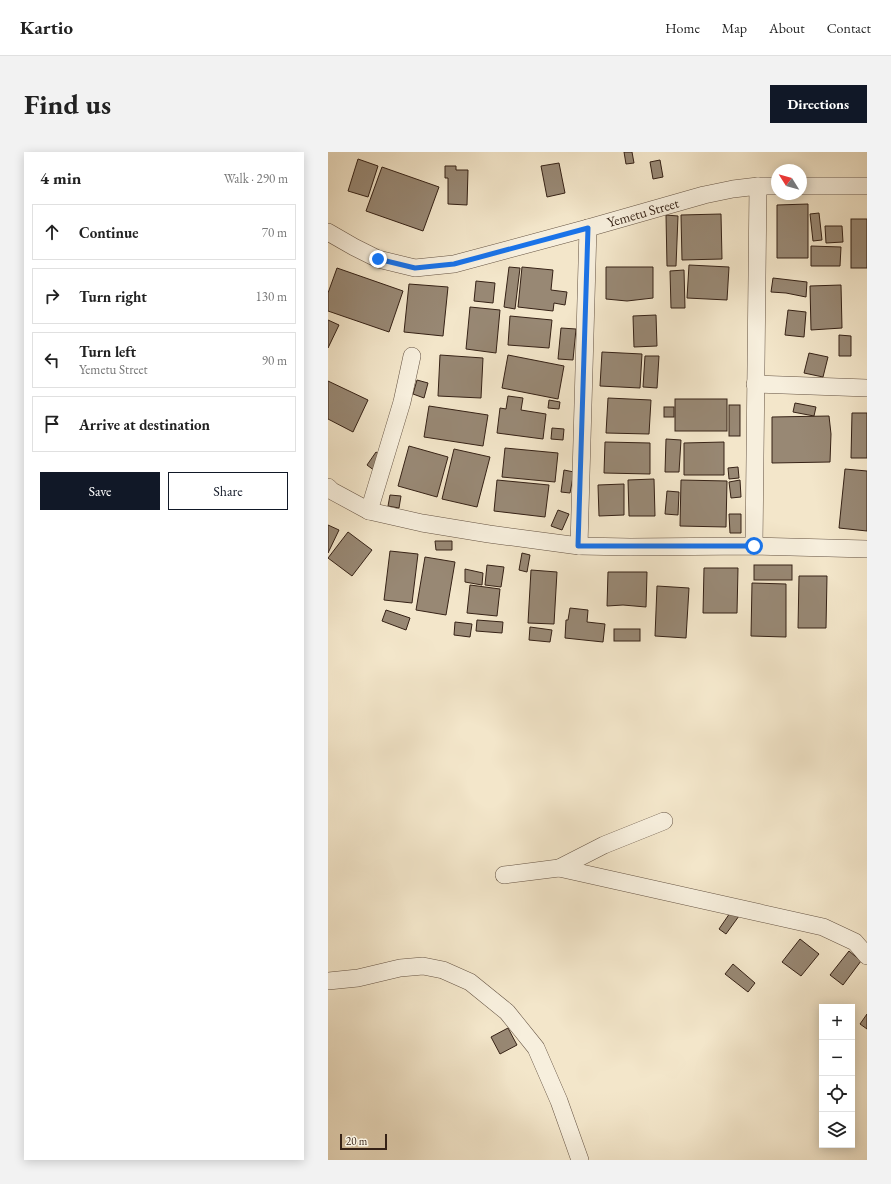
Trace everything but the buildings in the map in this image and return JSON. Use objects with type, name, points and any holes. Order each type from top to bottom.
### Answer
[{"type":"street","points":[[754,546],[758,186]]},
{"type":"street","name":"Yemetu Street","points":[[328,232],[378,259],[415,268],[454,264],[704,195],[733,189],[771,186]]},
{"type":"street","points":[[807,186],[867,186]]},
{"type":"street","points":[[578,546],[588,228]]},
{"type":"street","points":[[369,511],[402,402],[412,356]]},
{"type":"street","points":[[755,384],[867,388]]},
{"type":"street","points":[[328,487],[332,491],[369,511],[422,523],[578,546],[754,546],[867,550]]},
{"type":"street","points":[[504,875],[559,868],[604,845],[664,821]]},
{"type":"street","points":[[559,868],[823,927],[855,942],[867,956]]},
{"type":"street","points":[[328,981],[358,978],[400,968],[423,966],[443,970],[470,982],[506,1012],[536,1048],[559,1101],[580,1160]]},
{"type":"route","points":[[378,259],[415,268],[454,264],[588,228],[578,546],[754,546]]}]
